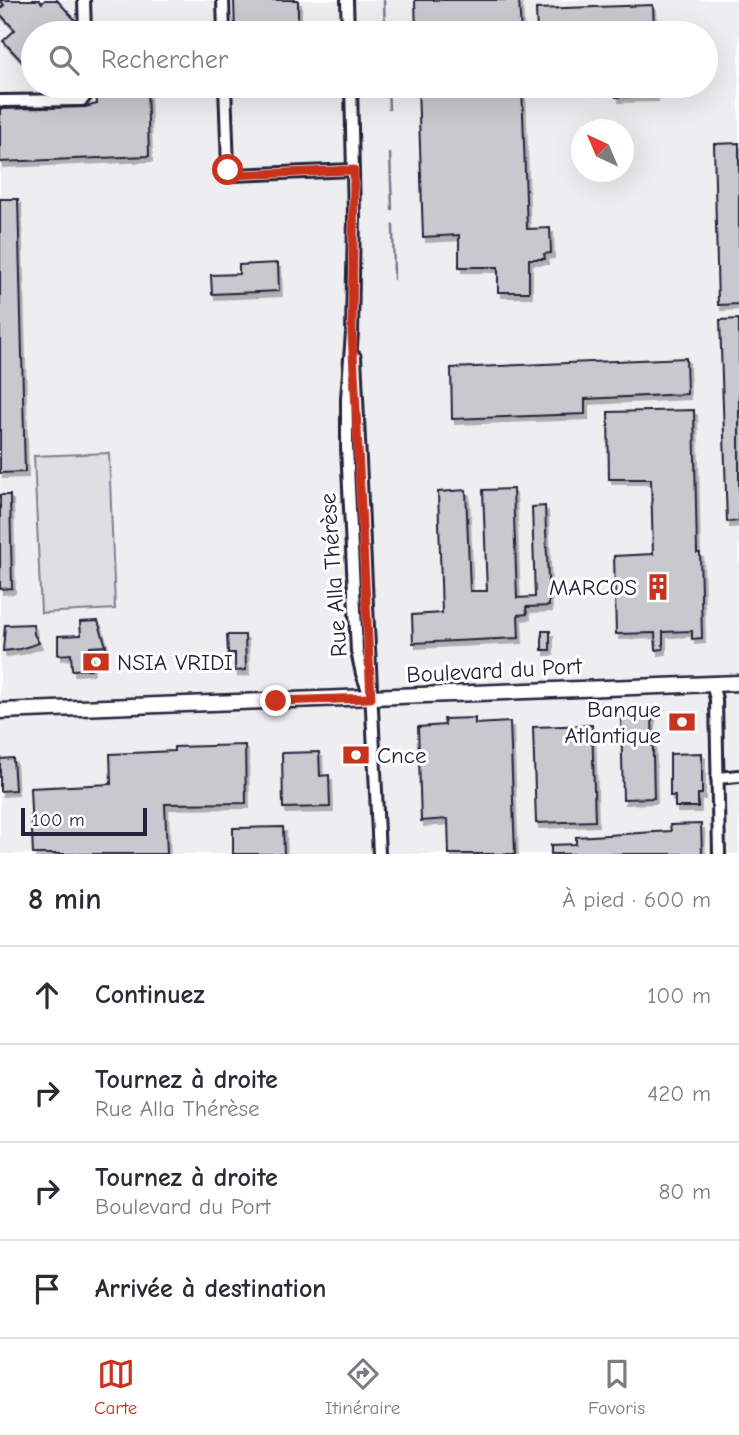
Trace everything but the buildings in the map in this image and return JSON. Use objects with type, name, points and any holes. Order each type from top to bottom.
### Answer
[{"type":"main road","name":"Boulevard du Port","points":[[0,711],[739,683]]},
{"type":"street","points":[[84,0],[85,21]]},
{"type":"street","points":[[223,0],[224,21]]},
{"type":"street","points":[[347,0],[348,21]]},
{"type":"street","points":[[0,101],[84,98]]},
{"type":"street","points":[[226,98],[230,173],[354,170]]},
{"type":"street","name":"Rue Alla Thérèse","points":[[351,98],[354,170],[352,333],[379,854]]},
{"type":"street","points":[[718,684],[719,854]]},
{"type":"street","points":[[717,778],[739,776]]},
{"type":"shaded area","points":[[0,0],[739,0],[739,854],[0,854]]},
{"type":"shaded area","points":[[109,453],[115,609],[41,613],[34,456]]},
{"type":"waterway","points":[[384,0],[385,21]]},
{"type":"waterway","points":[[389,98],[389,109]]},
{"type":"waterway","points":[[390,154],[392,209]]},
{"type":"waterway","points":[[393,225],[394,279]]},
{"type":"place","name":"MARCOS","points":[[658,587]]},
{"type":"place","name":"NSIA VRIDI","points":[[96,662]]},
{"type":"place","name":"Banque Atlantique","points":[[682,722]]},
{"type":"place","name":"Cnce","points":[[356,755]]},
{"type":"route","points":[[228,170],[234,175],[354,170],[352,333],[371,698],[276,701]]}]
